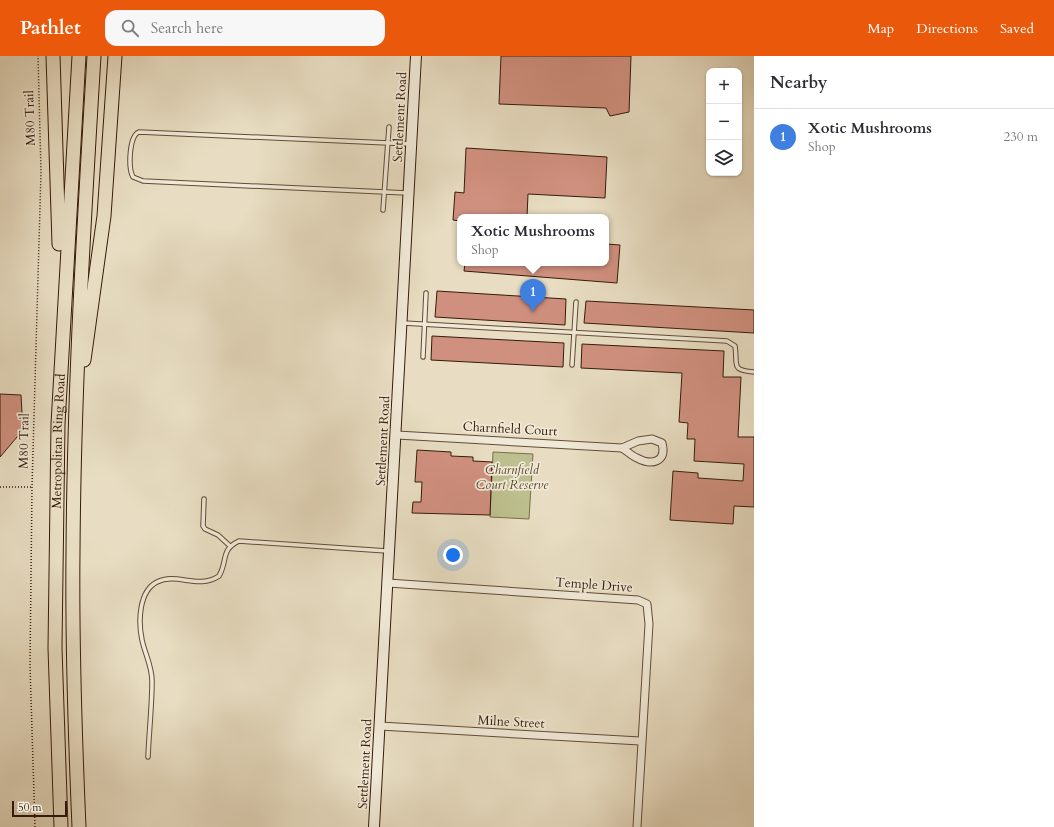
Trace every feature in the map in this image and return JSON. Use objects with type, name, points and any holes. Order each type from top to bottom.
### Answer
[{"type":"highway","points":[[54,56],[62,318]]},
{"type":"highway","name":"Metropolitan Ring Road","points":[[60,827],[56,713],[55,579],[58,424],[62,318],[79,56]]},
{"type":"highway","name":"Metropolitan Ring Road","points":[[78,827],[73,561],[79,314],[94,56]]},
{"type":"highway","points":[[77,394],[86,352],[100,258],[115,56]]},
{"type":"main road","name":"Settlement Road","points":[[374,827],[397,436],[416,56]]},
{"type":"street","name":"Charnfield Court","points":[[397,436],[622,448],[638,441],[652,439],[662,443],[663,452],[661,458],[657,461],[648,462],[636,458],[622,448]]},
{"type":"street","name":"Temple Drive","points":[[388,584],[638,600],[647,604],[649,624],[640,741],[637,827]]},
{"type":"street","name":"Milne Street","points":[[380,726],[640,741]]},
{"type":"lane","points":[[383,210],[389,126]]},
{"type":"lane","points":[[409,193],[143,181],[133,177],[130,166],[133,138],[135,134],[139,132],[412,144]]},
{"type":"lane","points":[[422,357],[426,293]]},
{"type":"lane","points":[[572,365],[576,302]]},
{"type":"lane","points":[[403,323],[727,341],[735,346],[735,362],[737,368],[742,371],[754,372]]},
{"type":"lane","points":[[204,499],[203,526],[205,529],[218,535],[230,546]]},
{"type":"lane","points":[[148,757],[152,672],[142,639],[141,607],[145,594],[150,587],[166,579],[209,582],[215,579],[222,571],[226,552],[230,546],[239,541],[390,551]]},
{"type":"path","name":"M80 Trail","points":[[35,827],[30,701],[32,487],[41,172],[38,56]]},
{"type":"path","points":[[0,487],[32,487]]},
{"type":"green space","name":"Charnfield Court Reserve","points":[[493,452],[533,454],[529,519],[490,517]]},
{"type":"building","points":[[501,56],[631,56],[629,112],[610,116],[606,108],[499,104]]},
{"type":"building","points":[[466,148],[607,157],[605,198],[528,194],[527,214],[457,214],[457,221],[453,220],[455,192],[464,193]]},
{"type":"building","points":[[609,244],[620,245],[617,283],[464,271],[465,266],[609,266]]},
{"type":"building","points":[[437,291],[566,299],[565,325],[435,317]]},
{"type":"building","points":[[586,301],[754,310],[754,333],[584,323]]},
{"type":"building","points":[[432,336],[564,343],[563,367],[431,360]]},
{"type":"building","points":[[582,344],[724,351],[723,377],[741,377],[738,437],[754,437],[754,507],[734,506],[733,524],[670,520],[673,471],[698,473],[698,478],[743,481],[744,464],[694,461],[695,439],[687,439],[688,423],[679,422],[682,373],[581,368]]},
{"type":"building","points":[[0,394],[21,395],[23,430],[0,457]]},
{"type":"building","points":[[417,450],[451,452],[451,456],[473,457],[473,461],[492,462],[490,515],[412,513],[413,502],[421,502],[422,482],[415,482]]},
{"type":"place","name":"Xotic Mushrooms","points":[[533,312]]}]
